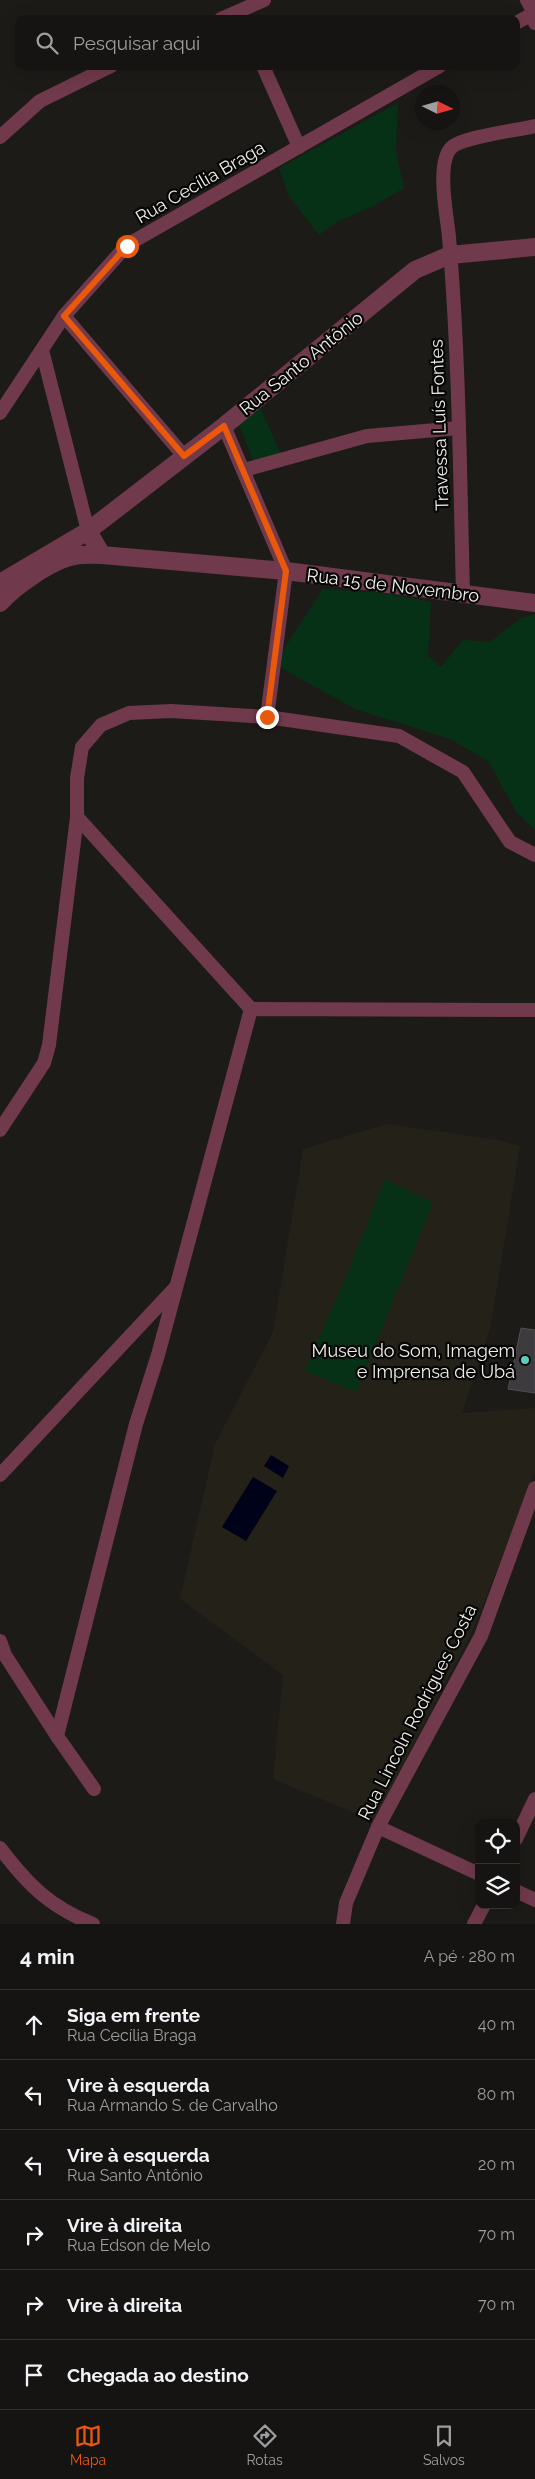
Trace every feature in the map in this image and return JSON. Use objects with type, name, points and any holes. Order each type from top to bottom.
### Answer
[{"type":"street","points":[[240,15],[264,0]]},
{"type":"street","points":[[520,22],[534,18],[527,0]]},
{"type":"street","points":[[0,137],[40,101],[103,70]]},
{"type":"street","points":[[264,70],[299,147]]},
{"type":"street","name":"Rua Cecília Braga","points":[[0,413],[64,316],[127,246],[433,70]]},
{"type":"street","name":"Travessa Luís Fontes","points":[[463,594],[459,428],[450,255],[443,167],[451,148],[466,140],[535,126]]},
{"type":"street","name":"Rua Santo Antônio","points":[[0,583],[88,531],[224,426],[415,270],[450,255],[535,247]]},
{"type":"street","points":[[64,316],[184,456]]},
{"type":"street","points":[[42,350],[88,531],[102,555]]},
{"type":"street","points":[[224,426],[286,571],[267,717]]},
{"type":"street","points":[[244,470],[367,436],[459,428]]},
{"type":"street","name":"Rua 15 de Novembro","points":[[0,603],[9,593],[38,572],[74,556],[102,555],[286,571],[535,603]]},
{"type":"street","points":[[0,1130],[44,1062],[49,1045],[77,817],[77,778],[82,746],[101,725],[129,713],[163,711],[267,717],[400,736],[463,772],[510,842],[535,855]]},
{"type":"street","points":[[77,817],[251,1009],[535,1010]]},
{"type":"street","points":[[57,1736],[136,1424],[177,1286],[251,1009]]},
{"type":"street","points":[[0,1476],[177,1286]]},
{"type":"street","name":"Rua Lincoln Rodrigues Costa","points":[[342,1924],[346,1903],[378,1827],[481,1636],[535,1488]]},
{"type":"street","points":[[0,1641],[5,1655],[94,1789]]},
{"type":"street","points":[[520,1831],[535,1799]]},
{"type":"street","points":[[378,1827],[475,1872]]},
{"type":"street","points":[[0,1848],[37,1893],[76,1917],[93,1924]]},
{"type":"street","points":[[520,1893],[535,1900]]},
{"type":"street","points":[[474,1924],[482,1909]]},
{"type":"shaded area","points":[[386,1124],[498,1140],[520,1146],[490,1329],[462,1413],[535,1408],[535,1473],[474,1628],[374,1821],[273,1779],[283,1675],[180,1599],[215,1444],[273,1332],[303,1149]]},
{"type":"green space","points":[[398,103],[396,152],[404,188],[373,206],[335,223],[319,235],[289,196],[279,168]]},
{"type":"green space","points":[[258,403],[281,454],[254,463],[237,419]]},
{"type":"green space","points":[[323,589],[385,593],[431,602],[428,656],[441,667],[463,640],[490,642],[520,619],[535,614],[535,830],[517,813],[488,761],[450,739],[355,709],[274,664]]},
{"type":"green space","points":[[385,1179],[433,1203],[356,1392],[305,1371],[348,1272]]},
{"type":"water","points":[[271,1455],[289,1466],[283,1478],[264,1466]]},
{"type":"water","points":[[253,1477],[277,1491],[246,1541],[222,1527]]},
{"type":"building","name":"Museu do Som, Imagem e Imprensa de Ubá","points":[[521,1328],[535,1330],[535,1393],[508,1389]]},
{"type":"place","name":"Museu do Som, Imagem e Imprensa de Ubá","points":[[525,1360]]},
{"type":"route","points":[[127,246],[64,316],[184,456],[224,426],[286,571],[267,717]]}]
